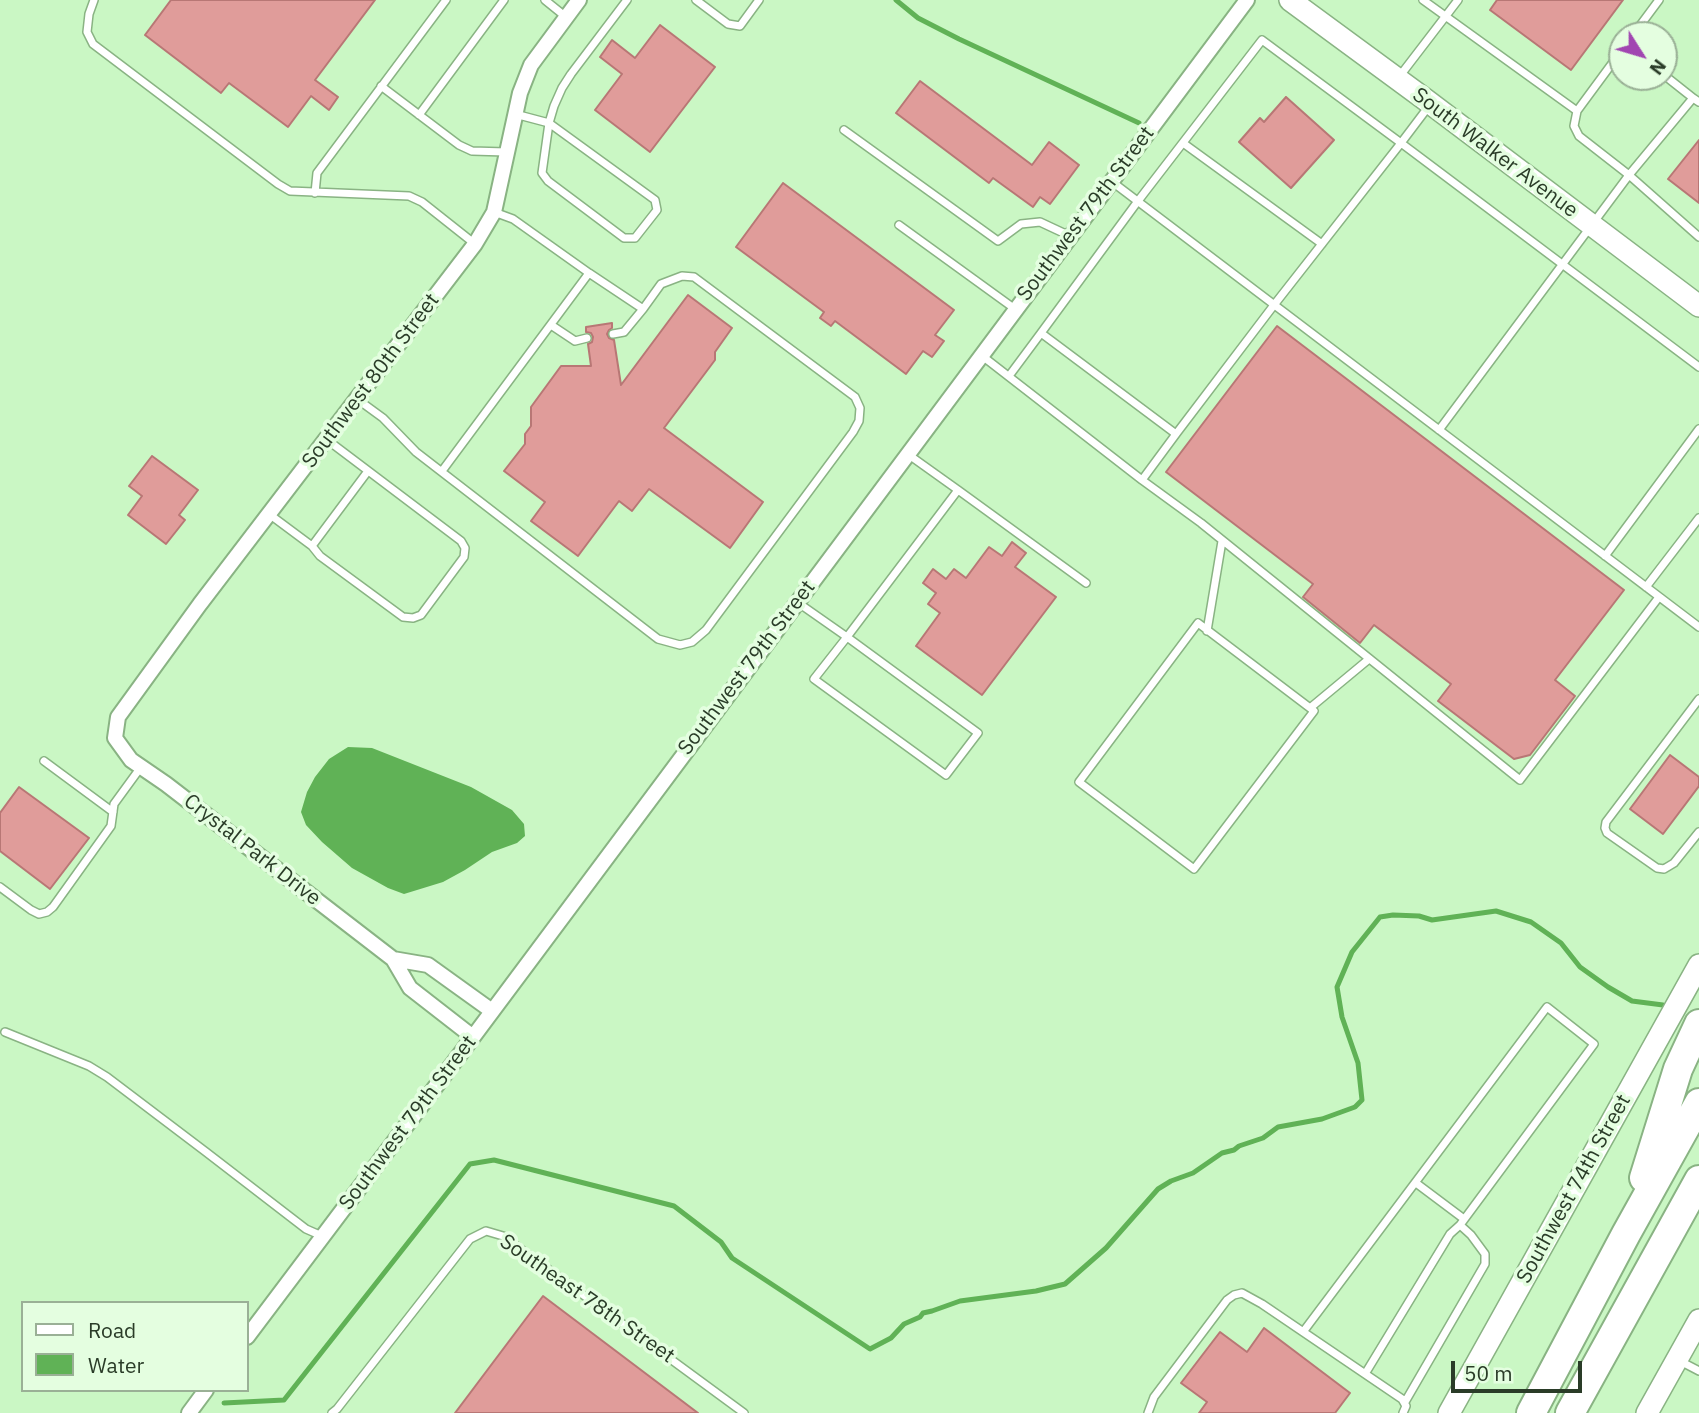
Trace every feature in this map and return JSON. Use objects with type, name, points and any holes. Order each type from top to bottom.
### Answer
[{"type":"highway","points":[[1626,1234],[1678,1069],[1699,1024]]},
{"type":"highway","points":[[1531,1413],[1699,1103]]},
{"type":"highway","points":[[1570,1413],[1699,1180]]},
{"type":"highway","points":[[1648,1272],[1699,1214]]},
{"type":"main road","name":"South Walker Avenue","points":[[1290,0],[1699,306]]},
{"type":"main road","name":"Southwest 74th Street","points":[[1449,1413],[1699,965]]},
{"type":"main road","points":[[1647,1413],[1699,1320]]},
{"type":"street","name":"Southwest 80th Street","points":[[115,738],[118,717],[200,604],[475,244],[494,212],[520,93],[531,65],[578,0]]},
{"type":"street","name":"Southwest 79th Street","points":[[248,1336],[1247,0]]},
{"type":"street","name":"Crystal Park Drive","points":[[115,738],[131,760],[393,959],[410,988],[474,1037]]},
{"type":"street","name":"Crystal Park Drive","points":[[393,959],[428,965],[492,1011]]},
{"type":"street","points":[[189,1413],[205,1392]]},
{"type":"lane","points":[[94,0],[87,32],[93,44],[278,184],[290,191],[409,196],[422,202],[475,244]]},
{"type":"lane","points":[[315,193],[317,173],[446,0]]},
{"type":"lane","points":[[419,115],[504,0]]},
{"type":"lane","points":[[545,0],[566,17]]},
{"type":"lane","points":[[515,114],[549,123],[655,200],[657,211],[635,238],[624,238],[548,181],[542,173],[549,123],[554,106],[570,74],[627,0]]},
{"type":"lane","points":[[696,0],[728,24],[740,26],[759,0]]},
{"type":"lane","points":[[1423,0],[1577,111]]},
{"type":"lane","points":[[1397,79],[1458,0]]},
{"type":"lane","points":[[1643,21],[1659,0]]},
{"type":"lane","points":[[1009,376],[1138,201],[1262,40],[1699,367]]},
{"type":"lane","points":[[1608,69],[1577,111],[1574,126],[1579,136],[1629,174],[1699,237]]},
{"type":"lane","points":[[381,86],[460,145],[472,151],[506,152]]},
{"type":"lane","points":[[1439,430],[1629,174],[1696,100],[1678,86]]},
{"type":"lane","points":[[1142,480],[1431,104]]},
{"type":"lane","points":[[844,130],[998,242],[1021,224],[1040,222],[1070,236]]},
{"type":"lane","points":[[1183,143],[1322,244]]},
{"type":"lane","points":[[1111,181],[1699,627]]},
{"type":"lane","points":[[494,212],[513,219],[643,309]]},
{"type":"lane","points":[[899,225],[1015,309]]},
{"type":"lane","points":[[442,471],[589,273]]},
{"type":"lane","points":[[357,398],[383,418],[416,452],[659,639],[680,645],[692,642],[706,630],[853,432],[859,421],[860,408],[855,397],[694,277],[681,276],[662,284],[624,332],[613,334]]},
{"type":"lane","points":[[551,325],[575,341],[587,338]]},
{"type":"lane","points":[[1041,333],[1176,434]]},
{"type":"lane","points":[[981,355],[1223,541],[1520,780],[1659,597]]},
{"type":"lane","points":[[1605,556],[1699,429]]},
{"type":"lane","points":[[269,514],[312,545],[320,556],[404,617],[421,615],[464,557],[465,548],[461,541],[326,439]]},
{"type":"lane","points":[[907,453],[1086,583]]},
{"type":"lane","points":[[312,545],[368,471]]},
{"type":"lane","points":[[797,601],[847,638],[978,733],[946,775],[814,679],[847,638],[958,490]]},
{"type":"lane","points":[[1646,587],[1699,518]]},
{"type":"lane","points":[[1207,631],[1223,541]]},
{"type":"lane","points":[[1198,623],[1207,631],[1314,711],[1194,869],[1079,782],[1198,623]]},
{"type":"lane","points":[[1310,708],[1369,659]]},
{"type":"lane","points":[[1699,699],[1606,822],[1605,828],[1607,833],[1657,868],[1664,869],[1674,863],[1699,832]]},
{"type":"lane","points":[[44,761],[113,812]]},
{"type":"lane","points":[[0,887],[39,914],[53,907],[111,826],[114,804],[141,767]]},
{"type":"lane","points":[[1303,1332],[1547,1007],[1594,1044],[1462,1222],[1450,1234],[1366,1374]]},
{"type":"lane","points":[[5,1032],[89,1066],[306,1229],[323,1236]]},
{"type":"lane","points":[[1403,1413],[1405,1402],[1485,1264],[1485,1254],[1462,1222],[1416,1183]]},
{"type":"lane","name":"Southeast 78th Street","points":[[332,1413],[470,1240],[486,1231],[503,1236],[744,1413]]},
{"type":"lane","points":[[1148,1413],[1154,1397],[1227,1300],[1242,1293],[1405,1402]]},
{"type":"lane","points":[[1677,1360],[1699,1371]]},
{"type":"water","points":[[348,747],[372,748],[471,787],[512,810],[524,824],[525,836],[517,843],[492,852],[443,882],[404,894],[388,888],[352,868],[322,842],[306,825],[301,812],[315,777],[329,759]]},
{"type":"building","points":[[171,0],[375,0],[315,80],[338,97],[329,110],[311,96],[288,127],[229,83],[221,93],[145,35]]},
{"type":"building","points":[[1497,0],[1623,0],[1571,70],[1490,10]]},
{"type":"building","points":[[660,25],[715,67],[650,152],[595,110],[622,74],[600,57],[612,40],[635,58]]},
{"type":"building","points":[[920,81],[1032,165],[1049,142],[1079,165],[1050,204],[1040,197],[1033,207],[993,178],[989,183],[896,113]]},
{"type":"building","points":[[1286,97],[1334,140],[1291,188],[1239,142],[1260,118],[1264,122]]},
{"type":"building","points":[[1699,140],[1699,203],[1668,179]]},
{"type":"building","points":[[783,183],[954,310],[935,335],[944,341],[932,357],[923,351],[906,374],[835,321],[831,326],[820,318],[824,312],[736,247]]},
{"type":"building","points":[[688,295],[732,328],[715,352],[715,360],[664,428],[763,502],[730,548],[649,489],[632,511],[619,501],[578,556],[531,521],[545,502],[504,471],[525,444],[525,434],[531,426],[531,407],[561,366],[591,366],[588,344],[593,337],[586,332],[586,327],[612,323],[607,334],[614,340],[621,385]]},
{"type":"building","points":[[1277,326],[1624,590],[1555,680],[1575,696],[1530,755],[1514,759],[1438,701],[1451,684],[1374,625],[1360,643],[1303,597],[1313,584],[1166,472]]},
{"type":"building","points":[[152,456],[198,490],[179,515],[185,520],[166,544],[128,515],[142,496],[129,486]]},
{"type":"building","points":[[1012,542],[1026,553],[1015,567],[1056,597],[982,695],[916,646],[940,613],[928,604],[936,593],[923,583],[933,569],[946,579],[954,569],[966,578],[989,547],[1002,556]]},
{"type":"building","points":[[1670,755],[1699,777],[1699,786],[1663,834],[1630,809]]},
{"type":"building","points":[[19,787],[89,838],[50,889],[0,851],[0,813]]},
{"type":"building","points":[[543,1296],[698,1413],[455,1413]]},
{"type":"building","points":[[1264,1328],[1350,1393],[1335,1413],[1199,1413],[1207,1402],[1181,1383],[1220,1332],[1247,1352]]},
{"type":"waterway","points":[[896,0],[918,18],[959,39],[1139,123]]},
{"type":"waterway","points":[[224,1403],[284,1400],[470,1164],[494,1160],[674,1206],[721,1242],[732,1258],[870,1349],[891,1338],[904,1324],[923,1313],[960,1301],[1036,1291],[1065,1284],[1106,1248],[1158,1189],[1171,1181],[1193,1173],[1222,1153],[1263,1138],[1278,1127],[1322,1119],[1355,1107],[1362,1100],[1358,1063],[1342,1017],[1337,987],[1352,952],[1380,917],[1419,916],[1432,920],[1496,911],[1531,922],[1561,943],[1580,967],[1632,1001],[1663,1005]]}]
